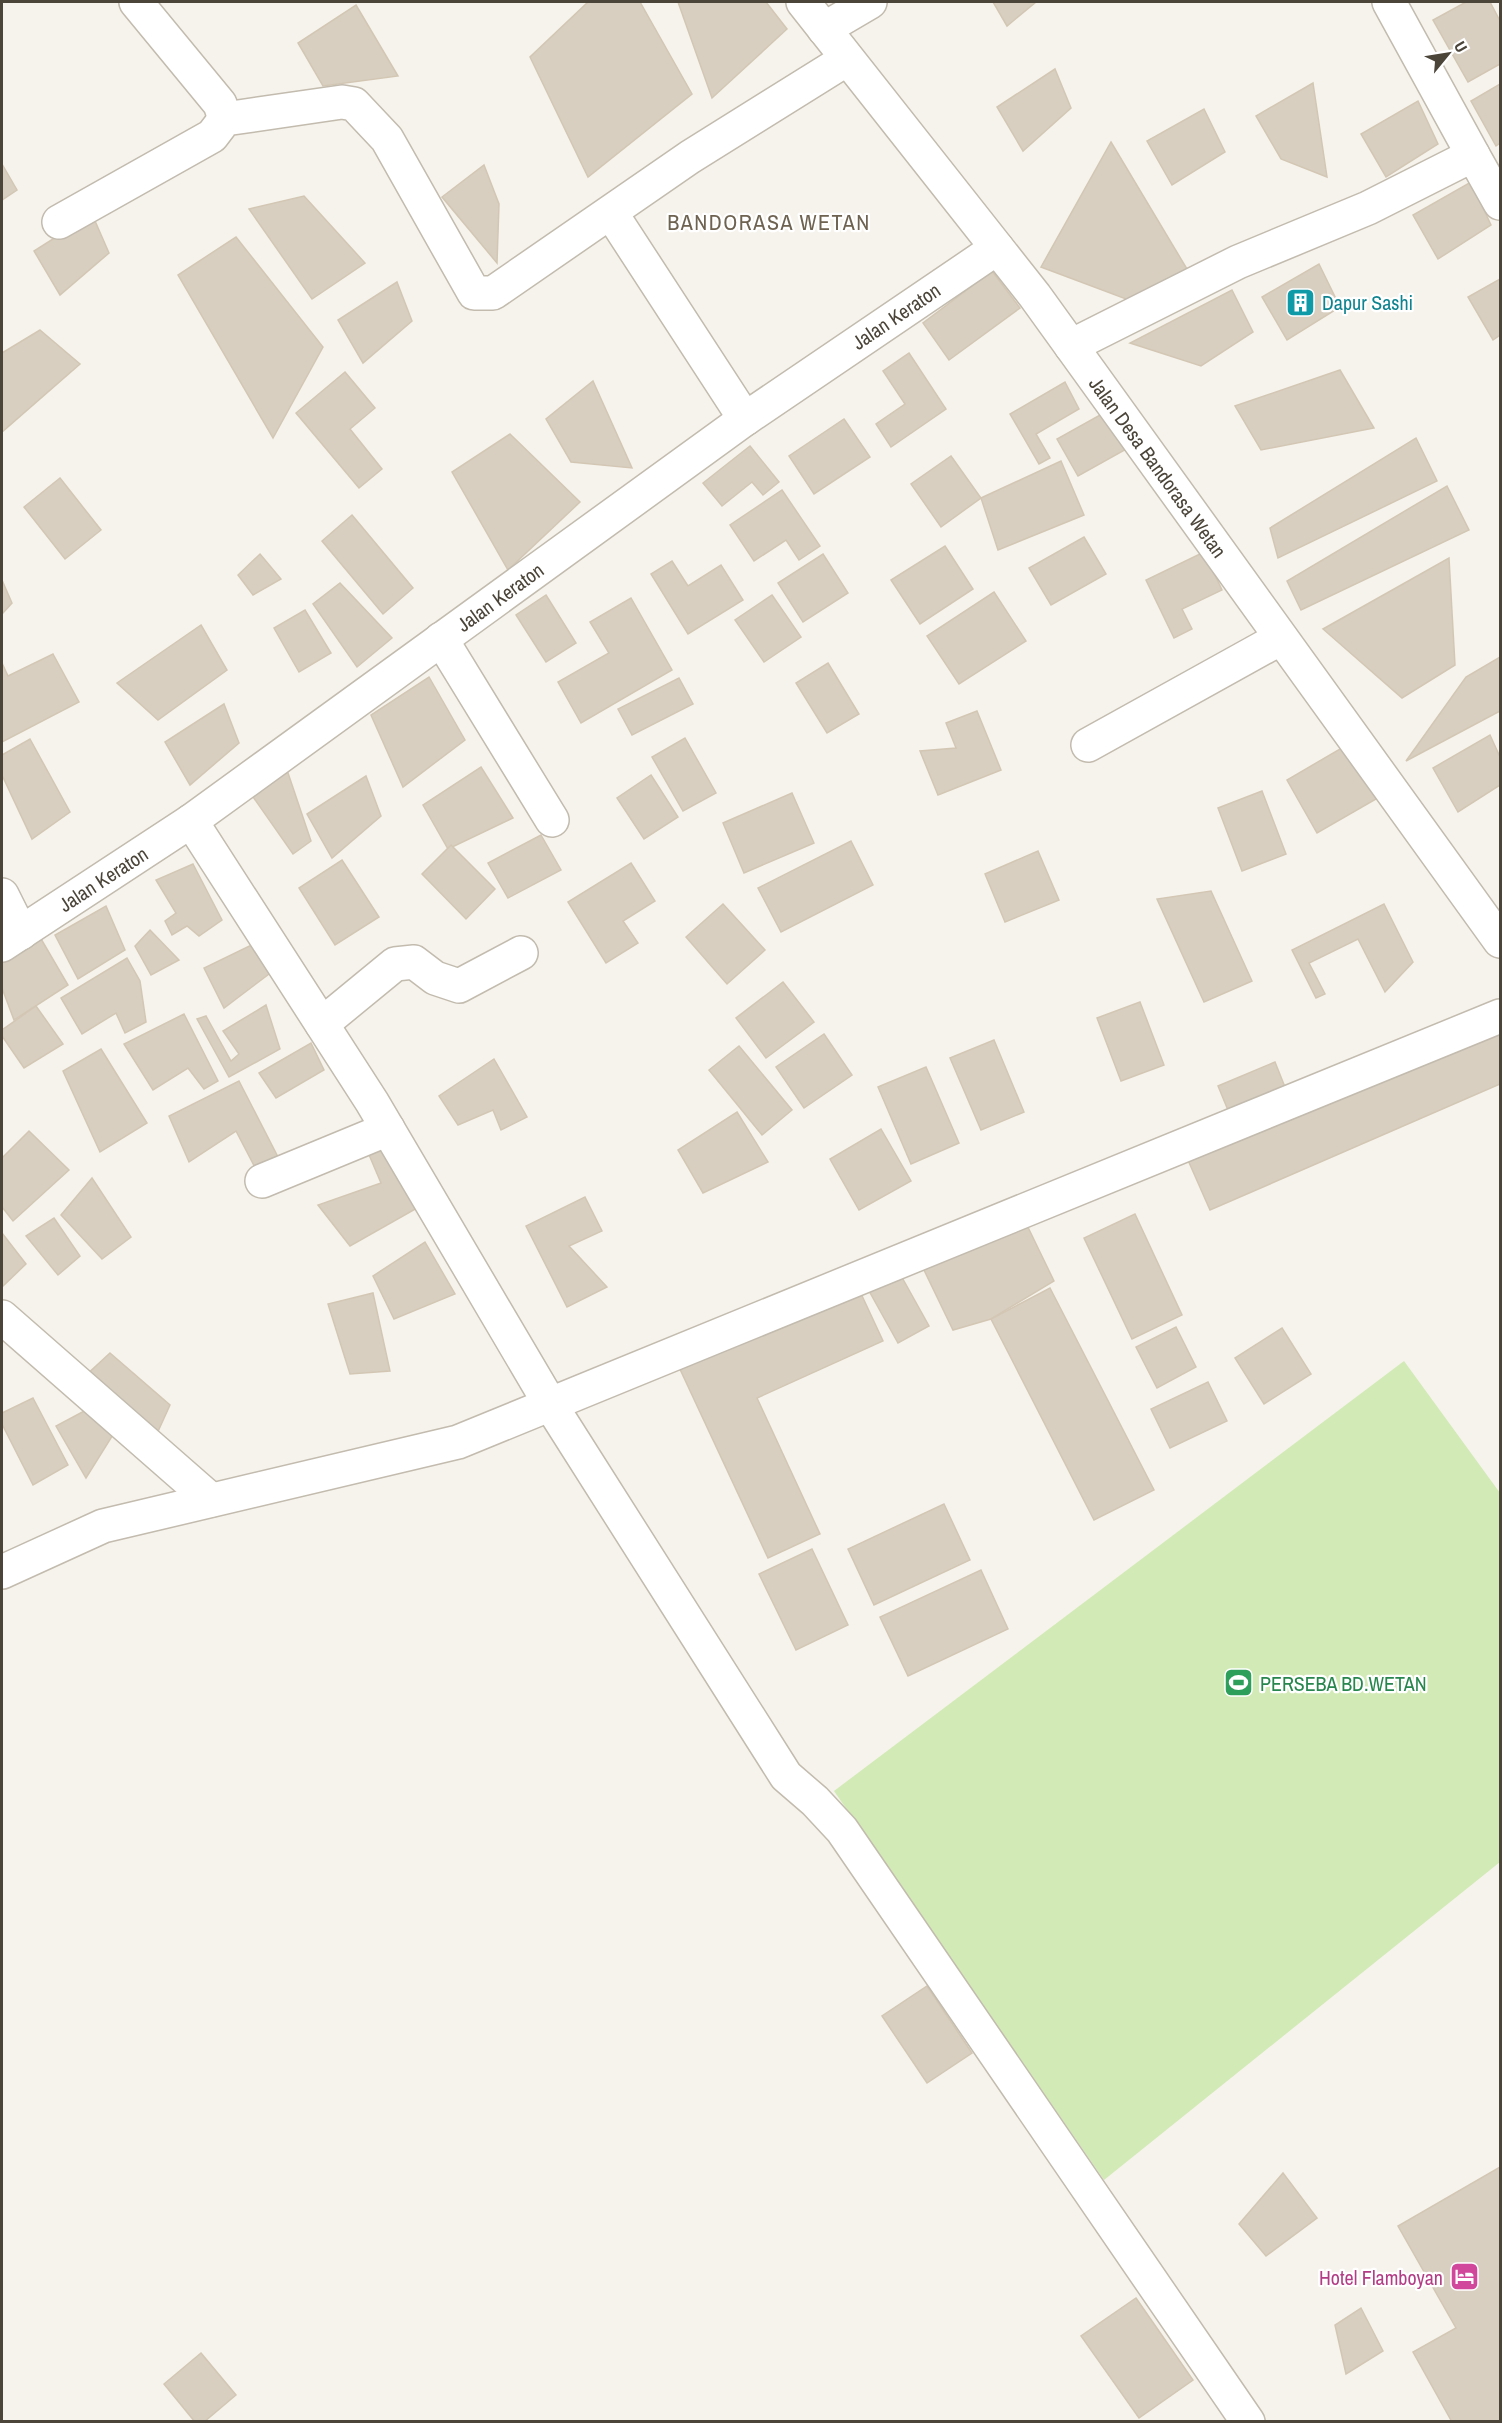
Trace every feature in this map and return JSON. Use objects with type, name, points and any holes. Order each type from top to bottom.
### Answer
[{"type":"street","points":[[136,2],[220,104],[225,119]]},
{"type":"street","name":"Jalan Desa Bandorasa Wetan","points":[[803,2],[997,248],[1071,346],[1500,941]]},
{"type":"street","points":[[825,29],[870,2]]},
{"type":"street","points":[[1389,2],[1500,203]]},
{"type":"street","points":[[59,222],[212,136],[225,119],[342,102],[354,104],[387,139],[474,293],[493,293],[690,157],[847,58]]},
{"type":"street","points":[[1071,346],[1238,262],[1368,208],[1473,155]]},
{"type":"street","points":[[611,213],[745,419]]},
{"type":"street","name":"Jalan Keraton","points":[[11,939],[191,821],[745,419],[997,248]]},
{"type":"street","points":[[1088,745],[1281,638]]},
{"type":"street","points":[[441,639],[552,820]]},
{"type":"street","points":[[191,821],[388,1129],[550,1404],[786,1776],[815,1801],[842,1830],[1248,2421]]},
{"type":"street","points":[[2,896],[11,939]]},
{"type":"street","points":[[322,1024],[395,964],[414,962],[435,978],[459,986],[521,953]]},
{"type":"street","points":[[2,1572],[104,1526],[458,1442],[1500,1016]]},
{"type":"street","points":[[262,1181],[388,1129]]},
{"type":"street","points":[[2,1317],[211,1500]]},
{"type":"green space","name":"PERSEBA BD.WETAN","points":[[1404,1361],[1500,1493],[1500,1862],[1104,2180],[834,1791]]},
{"type":"building","points":[[588,2],[640,2],[692,94],[588,177],[530,57]]},
{"type":"building","points":[[678,2],[766,2],[787,29],[712,98]]},
{"type":"building","points":[[993,2],[1036,2],[1007,26]]},
{"type":"building","points":[[1466,2],[1490,2],[1500,21],[1500,64],[1468,82],[1433,20]]},
{"type":"building","points":[[356,5],[398,76],[323,86],[298,43]]},
{"type":"building","points":[[1055,69],[1071,108],[1023,151],[997,107]]},
{"type":"building","points":[[1313,83],[1327,177],[1281,159],[1256,116]]},
{"type":"building","points":[[1500,84],[1500,143],[1496,146],[1471,101]]},
{"type":"building","points":[[1418,101],[1438,144],[1386,177],[1361,134]]},
{"type":"building","points":[[1204,109],[1225,152],[1172,185],[1147,141]]},
{"type":"building","points":[[1111,142],[1187,269],[1134,302],[1041,267]]},
{"type":"building","points":[[2,164],[17,190],[2,200]]},
{"type":"building","points":[[484,165],[499,204],[497,263],[442,197]]},
{"type":"building","points":[[1471,182],[1491,225],[1438,259],[1413,215]]},
{"type":"building","points":[[304,196],[365,263],[312,299],[249,209]]},
{"type":"building","points":[[92,214],[109,253],[60,295],[34,251]]},
{"type":"building","points":[[236,237],[323,347],[273,438],[178,275]]},
{"type":"building","name":"Dapur Sashi","points":[[1319,264],[1340,307],[1287,340],[1262,297]]},
{"type":"building","points":[[992,271],[1020,308],[949,360],[923,323]]},
{"type":"building","points":[[1500,279],[1500,335],[1493,340],[1468,297]]},
{"type":"building","points":[[397,282],[412,321],[363,363],[338,320]]},
{"type":"building","points":[[1232,290],[1253,332],[1201,366],[1130,343]]},
{"type":"building","points":[[40,330],[80,364],[2,432],[2,353]]},
{"type":"building","points":[[909,353],[946,409],[891,447],[876,424],[905,404],[883,371]]},
{"type":"building","points":[[1340,370],[1374,428],[1261,450],[1235,406]]},
{"type":"building","points":[[345,372],[375,408],[350,429],[382,469],[359,488],[296,413]]},
{"type":"building","points":[[593,381],[632,468],[571,462],[546,419]]},
{"type":"building","points":[[1065,382],[1079,409],[1036,434],[1050,458],[1039,464],[1010,414]]},
{"type":"building","points":[[1109,410],[1130,447],[1078,476],[1057,439]]},
{"type":"building","points":[[844,419],[870,457],[814,494],[789,456]]},
{"type":"building","points":[[510,434],[580,502],[508,570],[452,472]]},
{"type":"building","points":[[1416,438],[1437,481],[1278,558],[1270,528]]},
{"type":"building","points":[[750,446],[779,482],[763,495],[752,482],[722,506],[703,483]]},
{"type":"building","points":[[951,456],[981,498],[941,527],[911,484]]},
{"type":"building","points":[[1061,461],[1084,515],[998,550],[981,498]]},
{"type":"building","points":[[60,478],[101,530],[65,559],[24,507]]},
{"type":"building","points":[[1447,486],[1469,530],[1301,610],[1287,581]]},
{"type":"building","points":[[782,490],[820,546],[799,560],[786,540],[754,561],[730,525]]},
{"type":"building","points":[[352,515],[413,588],[383,614],[322,541]]},
{"type":"building","points":[[1084,537],[1106,574],[1051,605],[1029,568]]},
{"type":"building","points":[[945,546],[973,589],[920,624],[891,580]]},
{"type":"building","points":[[1204,552],[1222,590],[1182,609],[1192,629],[1174,638],[1146,580]]},
{"type":"building","points":[[260,554],[281,579],[253,595],[238,575]]},
{"type":"building","points":[[823,554],[848,593],[803,622],[778,583]]},
{"type":"building","points":[[1449,558],[1455,665],[1402,698],[1323,629]]},
{"type":"building","points":[[672,561],[688,586],[721,565],[743,600],[688,634],[651,574]]},
{"type":"building","points":[[2,580],[12,603],[2,614]]},
{"type":"building","points":[[340,583],[392,638],[357,667],[313,604]]},
{"type":"building","points":[[994,592],[1026,641],[959,684],[927,636]]},
{"type":"building","points":[[546,595],[576,643],[546,662],[516,615]]},
{"type":"building","points":[[772,595],[801,637],[764,662],[735,620]]},
{"type":"building","points":[[631,598],[672,670],[581,723],[558,682],[609,653],[590,622]]},
{"type":"building","points":[[305,610],[331,653],[299,672],[274,628]]},
{"type":"building","points":[[201,625],[227,670],[158,720],[117,683]]},
{"type":"building","points":[[53,654],[79,702],[2,742],[2,663],[8,676]]},
{"type":"building","points":[[1500,657],[1500,711],[1406,761],[1466,677]]},
{"type":"building","points":[[828,663],[859,714],[827,733],[796,683]]},
{"type":"building","points":[[429,677],[465,740],[403,787],[371,715]]},
{"type":"building","points":[[679,678],[693,704],[632,735],[618,709]]},
{"type":"building","points":[[224,704],[239,743],[190,785],[165,742]]},
{"type":"building","points":[[977,711],[1001,770],[938,795],[920,751],[956,748],[946,723]]},
{"type":"building","points":[[1490,735],[1500,757],[1500,785],[1458,812],[1433,768]]},
{"type":"building","points":[[685,738],[716,793],[683,811],[652,757]]},
{"type":"building","points":[[30,739],[70,812],[32,839],[2,775],[2,755]]},
{"type":"building","points":[[1352,742],[1383,795],[1317,833],[1287,780]]},
{"type":"building","points":[[481,767],[513,818],[448,849],[423,805]]},
{"type":"building","points":[[287,770],[311,841],[293,854],[251,794]]},
{"type":"building","points":[[651,775],[678,817],[644,839],[617,798]]},
{"type":"building","points":[[366,776],[381,816],[332,858],[307,814]]},
{"type":"building","points":[[1262,791],[1286,854],[1242,871],[1218,808]]},
{"type":"building","points":[[792,793],[814,843],[744,873],[723,823]]},
{"type":"building","points":[[541,835],[561,870],[508,898],[488,863]]},
{"type":"building","points":[[851,841],[873,885],[781,932],[758,888]]},
{"type":"building","points":[[451,845],[495,889],[466,919],[422,874]]},
{"type":"building","points":[[1038,851],[1059,900],[1005,922],[985,874]]},
{"type":"building","points":[[342,860],[379,917],[335,945],[299,888]]},
{"type":"building","points":[[631,863],[655,901],[623,921],[638,943],[606,963],[568,902]]},
{"type":"building","points":[[193,864],[222,920],[199,936],[187,926],[172,935],[165,921],[176,913],[156,880]]},
{"type":"building","points":[[1211,891],[1252,981],[1204,1002],[1157,899]]},
{"type":"building","points":[[723,904],[765,950],[727,984],[686,937]]},
{"type":"building","points":[[1384,904],[1413,962],[1385,992],[1358,939],[1309,963],[1325,994],[1316,998],[1292,950]]},
{"type":"building","points":[[106,906],[125,950],[78,979],[55,935]]},
{"type":"building","points":[[150,930],[179,960],[151,975],[135,946]]},
{"type":"building","points":[[37,932],[68,985],[14,1020],[2,988],[2,949]]},
{"type":"building","points":[[266,938],[277,968],[224,1008],[204,968]]},
{"type":"building","points":[[127,958],[140,981],[146,1022],[125,1033],[116,1013],[82,1034],[61,998]]},
{"type":"building","points":[[783,982],[814,1022],[766,1058],[736,1018]]},
{"type":"building","points":[[1140,1002],[1164,1065],[1121,1081],[1097,1018]]},
{"type":"building","points":[[266,1005],[280,1049],[229,1077],[197,1019],[206,1016],[231,1061],[239,1054],[223,1031]]},
{"type":"building","points":[[36,1006],[63,1044],[24,1068],[2,1036],[2,1030]]},
{"type":"building","points":[[184,1014],[218,1081],[204,1089],[188,1068],[153,1090],[124,1044]]},
{"type":"building","points":[[1500,1023],[1500,1084],[1210,1210],[1187,1158]]},
{"type":"building","points":[[824,1034],[852,1075],[804,1108],[776,1067]]},
{"type":"building","points":[[994,1040],[1024,1112],[981,1130],[950,1058]]},
{"type":"building","points":[[311,1043],[324,1070],[276,1098],[259,1073]]},
{"type":"building","points":[[739,1046],[792,1110],[762,1135],[709,1070]]},
{"type":"building","points":[[101,1049],[147,1123],[100,1152],[63,1071]]},
{"type":"building","points":[[494,1059],[527,1117],[501,1130],[493,1110],[458,1125],[439,1096]]},
{"type":"building","points":[[1275,1062],[1287,1092],[1230,1115],[1218,1086]]},
{"type":"building","points":[[926,1067],[959,1143],[911,1164],[878,1087]]},
{"type":"building","points":[[239,1081],[279,1159],[262,1181],[236,1131],[189,1162],[169,1116]]},
{"type":"building","points":[[737,1112],[768,1162],[703,1193],[678,1150]]},
{"type":"building","points":[[881,1129],[911,1181],[859,1210],[830,1159]]},
{"type":"building","points":[[29,1131],[69,1170],[13,1221],[2,1207],[2,1156]]},
{"type":"building","points":[[385,1138],[419,1207],[350,1246],[318,1205],[381,1183],[367,1150]]},
{"type":"building","points":[[92,1178],[131,1237],[102,1259],[61,1215]]},
{"type":"building","points":[[585,1197],[602,1231],[569,1246],[607,1287],[567,1307],[526,1226]]},
{"type":"building","points":[[1135,1214],[1182,1315],[1132,1339],[1084,1238]]},
{"type":"building","points":[[54,1218],[80,1256],[58,1275],[26,1236]]},
{"type":"building","points":[[1024,1219],[1054,1281],[991,1319],[953,1330],[923,1268]]},
{"type":"building","points":[[2,1233],[26,1264],[2,1287]]},
{"type":"building","points":[[425,1242],[455,1294],[394,1319],[373,1276]]},
{"type":"building","points":[[899,1272],[929,1326],[898,1343],[868,1289]]},
{"type":"building","points":[[857,1285],[883,1341],[757,1398],[820,1534],[768,1558],[679,1367]]},
{"type":"building","points":[[1050,1288],[1154,1490],[1094,1520],[991,1319]]},
{"type":"building","points":[[373,1293],[390,1371],[350,1374],[328,1304]]},
{"type":"building","points":[[1176,1327],[1196,1367],[1157,1388],[1136,1347]]},
{"type":"building","points":[[1282,1328],[1311,1374],[1264,1404],[1235,1358]]},
{"type":"building","points":[[110,1353],[170,1405],[155,1438],[83,1378]]},
{"type":"building","points":[[1208,1382],[1227,1421],[1170,1448],[1151,1409]]},
{"type":"building","points":[[33,1398],[68,1465],[33,1485],[2,1424],[2,1413]]},
{"type":"building","points":[[90,1408],[116,1430],[86,1478],[56,1426]]},
{"type":"building","points":[[944,1504],[970,1560],[874,1605],[848,1549]]},
{"type":"building","points":[[812,1549],[848,1625],[796,1650],[759,1574]]},
{"type":"building","points":[[981,1570],[1008,1629],[908,1676],[880,1617]]},
{"type":"building","points":[[927,1986],[972,2053],[927,2083],[882,2016]]},
{"type":"building","name":"Hotel Flamboyan","points":[[1500,2167],[1500,2422],[1452,2422],[1413,2352],[1456,2328],[1398,2226]]},
{"type":"building","points":[[1283,2173],[1317,2218],[1266,2256],[1239,2224]]},
{"type":"building","points":[[1136,2298],[1193,2380],[1139,2418],[1081,2336]]},
{"type":"building","points":[[1361,2308],[1383,2351],[1346,2374],[1335,2325]]},
{"type":"building","points":[[201,2353],[236,2395],[204,2422],[195,2422],[164,2384]]},
{"type":"place","name":"Dapur Sashi","points":[[1301,302]]},
{"type":"place","name":"PERSEBA BD.WETAN","points":[[1239,1683]]},
{"type":"place","name":"Hotel Flamboyan","points":[[1464,2277]]},
{"type":"district","name":"BANDORASA WETAN","points":[[769,222]]}]
